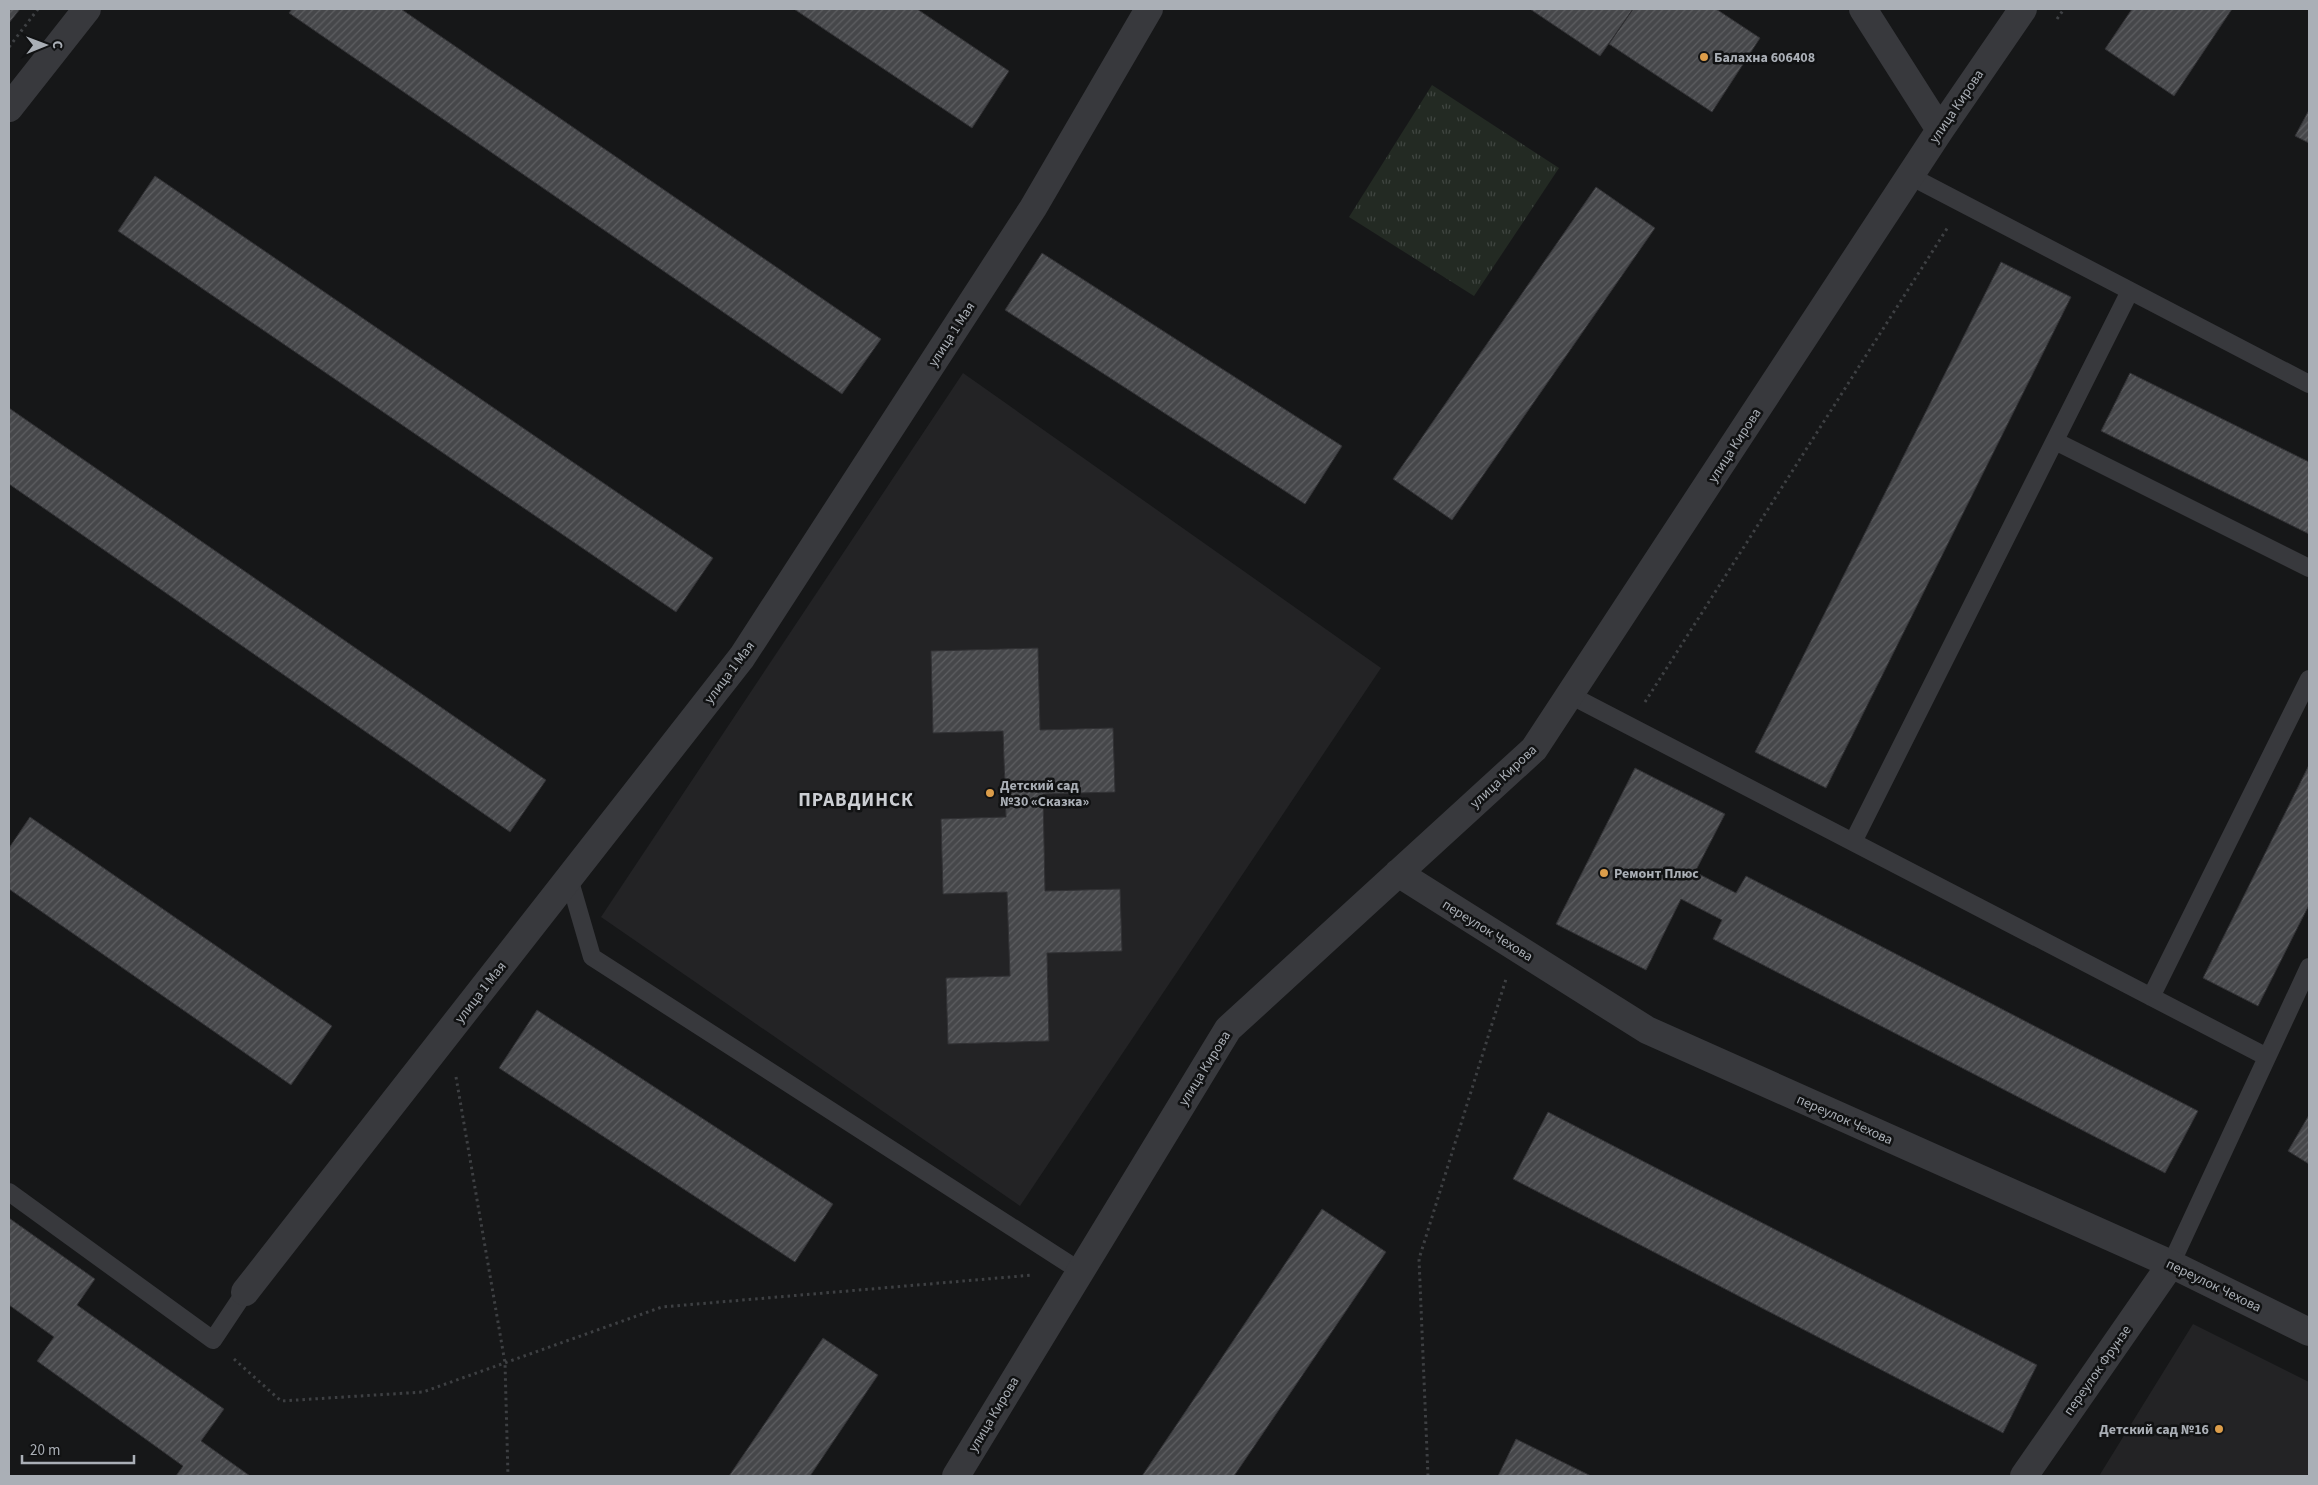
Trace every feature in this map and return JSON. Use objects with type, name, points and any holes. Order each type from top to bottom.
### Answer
[{"type":"street","points":[[9,108],[86,9]]},
{"type":"street","name":"улица 1 Мая","points":[[246,1292],[742,657],[1033,208],[1148,9]]},
{"type":"street","points":[[1863,9],[1940,130]]},
{"type":"street","name":"улица Кирова","points":[[956,1476],[1228,1029],[1534,749],[1940,130],[2022,9]]},
{"type":"street","name":"переулок Чехова","points":[[1398,873],[1647,1030],[2171,1264],[2309,1332]]},
{"type":"street","name":"переулок Фрунзе","points":[[2024,1476],[2171,1264]]},
{"type":"lane","points":[[1910,176],[2309,384]]},
{"type":"lane","points":[[1853,842],[2130,291]]},
{"type":"lane","points":[[2055,441],[2309,568]]},
{"type":"lane","points":[[2151,997],[2309,679]]},
{"type":"lane","points":[[1570,695],[2267,1057]]},
{"type":"lane","points":[[569,878],[592,957],[1080,1271]]},
{"type":"lane","points":[[2171,1264],[2309,967]]},
{"type":"lane","points":[[9,1192],[213,1340],[246,1292]]},
{"type":"path","points":[[9,47],[38,9]]},
{"type":"path","points":[[1630,726],[1963,203]]},
{"type":"path","points":[[1428,1476],[1419,1259],[1516,948]]},
{"type":"path","points":[[449,1032],[505,1363],[508,1476]]},
{"type":"path","points":[[213,1340],[281,1401],[423,1392],[662,1307],[1080,1271]]},
{"type":"shaded area","name":"Детский сад №30 «Сказка»","points":[[963,373],[1381,668],[1020,1206],[601,917]]},
{"type":"shaded area","name":"Детский сад №16","points":[[2193,1324],[2309,1382],[2309,1476],[2099,1476]]},
{"type":"green space","points":[[1432,85],[1559,168],[1474,296],[1349,217]]},
{"type":"building","points":[[9,9],[20,9],[9,23]]},
{"type":"building","points":[[292,9],[401,9],[881,339],[842,394],[289,13]]},
{"type":"building","points":[[794,9],[917,9],[1009,71],[972,128]]},
{"type":"building","points":[[1530,9],[1633,9],[1600,56]]},
{"type":"building","points":[[1633,9],[1716,9],[1760,38],[1712,112],[1609,44]]},
{"type":"building","points":[[2132,9],[2232,9],[2174,96],[2105,49]]},
{"type":"building","points":[[2309,110],[2309,143],[2295,136]]},
{"type":"building","points":[[155,176],[713,558],[676,612],[118,231]]},
{"type":"building","points":[[1596,187],[1655,228],[1452,520],[1393,479]]},
{"type":"building","points":[[1042,253],[1342,446],[1305,504],[1005,310]]},
{"type":"building","points":[[2001,262],[2071,297],[1826,788],[1755,752]]},
{"type":"building","points":[[2130,373],[2309,462],[2309,534],[2101,431]]},
{"type":"building","points":[[9,408],[546,780],[510,832],[9,484]]},
{"type":"building","points":[[1038,648],[1040,730],[1113,728],[1115,792],[1043,794],[1045,891],[1120,889],[1122,951],[1047,953],[1049,1041],[948,1044],[946,978],[1010,976],[1007,892],[943,894],[941,819],[1006,817],[1003,731],[933,733],[931,651]]},
{"type":"building","points":[[2309,765],[2309,905],[2258,1006],[2203,978]]},
{"type":"building","points":[[1635,768],[1725,814],[1695,872],[1736,893],[1746,876],[2198,1111],[2165,1173],[1713,939],[1722,920],[1681,899],[1646,970],[1556,924]]},
{"type":"building","points":[[30,817],[332,1026],[291,1085],[9,889],[9,848]]},
{"type":"building","points":[[537,1010],[833,1204],[795,1262],[499,1068]]},
{"type":"building","points":[[1548,1112],[2037,1365],[2003,1433],[1513,1179]]},
{"type":"building","points":[[2309,1115],[2309,1164],[2288,1151]]},
{"type":"building","points":[[1322,1209],[1386,1252],[1234,1476],[1142,1476]]},
{"type":"building","points":[[9,1218],[95,1279],[77,1305],[224,1409],[201,1441],[250,1476],[176,1476],[183,1466],[37,1361],[54,1337],[9,1305]]},
{"type":"building","points":[[823,1338],[878,1375],[810,1476],[729,1476]]},
{"type":"building","points":[[1516,1439],[1591,1476],[1498,1476]]},
{"type":"place","name":"Балахна 606408","points":[[1704,57]]},
{"type":"place","name":"Детский сад №30 «Сказка»","points":[[990,793]]},
{"type":"place","name":"Ремонт Плюс","points":[[1604,873]]},
{"type":"place","name":"Детский сад №16","points":[[2219,1429]]},
{"type":"district","name":"ПРАВДИНСК","points":[[856,799]]}]
